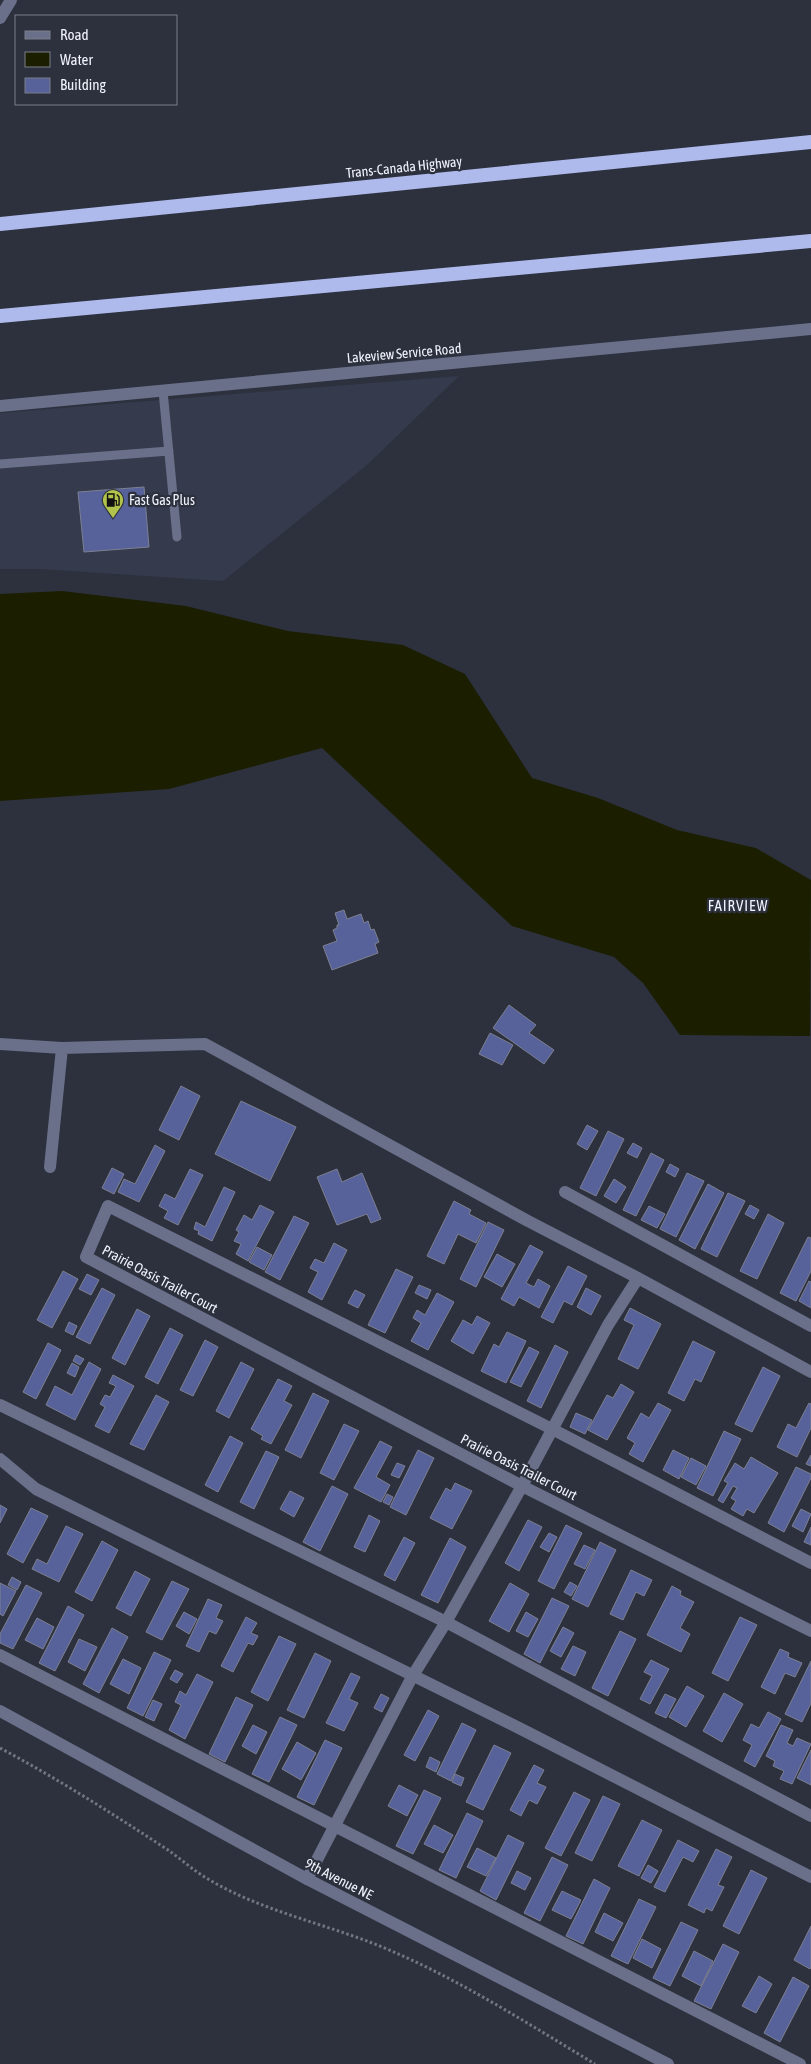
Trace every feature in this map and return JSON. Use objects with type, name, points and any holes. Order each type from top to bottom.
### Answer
[{"type":"highway","name":"Trans-Canada Highway","points":[[0,224],[811,142]]},
{"type":"highway","points":[[0,316],[811,241]]},
{"type":"street","points":[[0,18],[12,0]]},
{"type":"street","name":"Lakeview Service Road","points":[[0,406],[811,329]]},
{"type":"street","points":[[0,1044],[62,1048],[205,1044],[528,1221],[811,1372]]},
{"type":"street","points":[[50,1167],[62,1048]]},
{"type":"street","points":[[566,1192],[811,1326]]},
{"type":"street","name":"Prairie Oasis Trailer Court","points":[[811,1563],[552,1429],[108,1206],[86,1258],[522,1486],[811,1631]]},
{"type":"street","points":[[307,1879],[412,1677],[446,1622],[608,1326],[638,1278]]},
{"type":"street","points":[[0,1405],[446,1622],[811,1816]]},
{"type":"street","points":[[0,1459],[36,1489],[412,1677],[521,1729],[811,1877]]},
{"type":"street","points":[[0,1655],[800,2064]]},
{"type":"street","name":"9th Avenue NE","points":[[0,1711],[307,1879],[668,2064]]},
{"type":"lane","points":[[163,391],[177,537]]},
{"type":"lane","points":[[0,464],[169,451]]},
{"type":"path","points":[[0,1748],[39,1769],[119,1818],[177,1856],[207,1879],[260,1904],[385,1948],[434,1970],[530,2024],[595,2064]]},
{"type":"shaded area","points":[[459,376],[367,465],[223,581],[40,569],[0,569],[0,413]]},
{"type":"water","points":[[62,591],[186,606],[288,631],[403,645],[465,674],[532,778],[598,798],[677,830],[756,848],[811,880],[810,1036],[680,1035],[643,983],[614,957],[512,926],[322,748],[169,789],[0,801],[0,594]]},
{"type":"building","name":"Fast Gas Plus","points":[[144,487],[149,547],[84,552],[78,492]]},
{"type":"building","points":[[344,910],[347,919],[361,914],[364,923],[368,921],[371,930],[374,929],[379,942],[375,944],[378,953],[332,970],[323,946],[337,941],[333,930],[339,925],[335,913]]},
{"type":"building","points":[[509,1005],[536,1025],[529,1033],[554,1050],[544,1064],[493,1028]]},
{"type":"building","points":[[490,1033],[513,1045],[502,1065],[479,1054]]},
{"type":"building","points":[[181,1086],[200,1096],[179,1140],[159,1130]]},
{"type":"building","points":[[241,1101],[296,1127],[270,1181],[215,1154]]},
{"type":"building","points":[[587,1125],[598,1131],[587,1150],[577,1144]]},
{"type":"building","points":[[608,1131],[624,1139],[596,1196],[580,1188]]},
{"type":"building","points":[[633,1143],[642,1148],[637,1158],[627,1153]]},
{"type":"building","points":[[155,1145],[165,1151],[139,1202],[118,1192],[124,1179],[135,1184]]},
{"type":"building","points":[[651,1153],[664,1160],[636,1216],[623,1210]]},
{"type":"building","points":[[670,1164],[679,1169],[675,1177],[666,1172]]},
{"type":"building","points":[[112,1168],[124,1174],[114,1194],[102,1188]]},
{"type":"building","points":[[190,1169],[203,1175],[178,1225],[164,1218],[168,1211],[159,1206],[165,1194],[175,1199]]},
{"type":"building","points":[[337,1169],[342,1182],[362,1173],[381,1219],[371,1223],[367,1214],[337,1225],[317,1177]]},
{"type":"building","points":[[687,1173],[704,1181],[676,1237],[660,1229]]},
{"type":"building","points":[[614,1179],[626,1187],[616,1203],[604,1196]]},
{"type":"building","points":[[708,1184],[724,1193],[695,1249],[679,1240]]},
{"type":"building","points":[[224,1187],[235,1192],[212,1241],[198,1234],[199,1231],[194,1229],[196,1222],[205,1227]]},
{"type":"building","points":[[728,1193],[745,1201],[717,1257],[701,1249]]},
{"type":"building","points":[[454,1201],[471,1210],[469,1214],[486,1223],[476,1243],[458,1234],[444,1264],[427,1256]]},
{"type":"building","points":[[260,1205],[274,1212],[248,1261],[236,1254],[241,1244],[234,1241],[239,1232],[236,1230],[244,1215],[252,1220]]},
{"type":"building","points":[[750,1205],[759,1210],[754,1219],[745,1214]]},
{"type":"building","points":[[649,1206],[665,1214],[657,1228],[641,1220]]},
{"type":"building","points":[[768,1214],[784,1223],[757,1279],[740,1271]]},
{"type":"building","points":[[294,1216],[309,1223],[280,1280],[265,1272]]},
{"type":"building","points":[[488,1222],[504,1230],[476,1287],[460,1279]]},
{"type":"building","points":[[808,1237],[811,1238],[811,1271],[796,1301],[780,1293]]},
{"type":"building","points":[[334,1243],[347,1250],[322,1300],[308,1292],[318,1272],[310,1268],[315,1259],[324,1263]]},
{"type":"building","points":[[530,1245],[543,1252],[526,1283],[534,1287],[538,1279],[550,1286],[539,1308],[519,1297],[514,1306],[501,1299]]},
{"type":"building","points":[[257,1247],[272,1255],[264,1270],[249,1262]]},
{"type":"building","points":[[497,1254],[515,1264],[502,1287],[484,1277]]},
{"type":"building","points":[[568,1266],[587,1276],[572,1305],[564,1301],[553,1323],[541,1317]]},
{"type":"building","points":[[396,1269],[413,1277],[385,1333],[368,1325]]},
{"type":"building","points":[[63,1271],[78,1279],[52,1328],[37,1320]]},
{"type":"building","points":[[87,1274],[99,1280],[91,1295],[79,1289]]},
{"type":"building","points":[[809,1281],[811,1282],[811,1308],[799,1301]]},
{"type":"building","points":[[419,1285],[431,1290],[427,1299],[415,1293]]},
{"type":"building","points":[[102,1288],[115,1295],[90,1344],[76,1337]]},
{"type":"building","points":[[586,1288],[601,1296],[591,1315],[577,1307]]},
{"type":"building","points":[[355,1290],[365,1295],[358,1308],[348,1303]]},
{"type":"building","points":[[437,1293],[454,1302],[428,1350],[411,1341],[421,1323],[413,1318],[417,1310],[425,1315]]},
{"type":"building","points":[[630,1308],[661,1324],[638,1369],[618,1359],[634,1325],[624,1320]]},
{"type":"building","points":[[137,1309],[150,1316],[125,1365],[112,1358]]},
{"type":"building","points":[[477,1316],[490,1323],[473,1354],[451,1341],[463,1320],[472,1325]]},
{"type":"building","points":[[69,1322],[77,1326],[73,1335],[65,1331]]},
{"type":"building","points":[[170,1328],[183,1335],[158,1384],[145,1377]]},
{"type":"building","points":[[507,1332],[526,1341],[506,1383],[481,1371],[494,1344],[499,1347]]},
{"type":"building","points":[[205,1340],[218,1347],[193,1396],[180,1390]]},
{"type":"building","points":[[693,1341],[715,1352],[701,1382],[695,1379],[684,1401],[668,1393]]},
{"type":"building","points":[[48,1343],[61,1350],[36,1399],[23,1392]]},
{"type":"building","points":[[555,1345],[568,1352],[541,1408],[527,1401]]},
{"type":"building","points":[[529,1347],[539,1352],[521,1387],[510,1382]]},
{"type":"building","points":[[76,1355],[84,1359],[80,1365],[73,1361]]},
{"type":"building","points":[[89,1362],[101,1369],[75,1420],[46,1405],[55,1386],[72,1395]]},
{"type":"building","points":[[241,1362],[254,1369],[229,1418],[216,1411]]},
{"type":"building","points":[[72,1363],[79,1367],[75,1377],[67,1373]]},
{"type":"building","points":[[763,1367],[780,1376],[752,1432],[735,1424]]},
{"type":"building","points":[[113,1375],[134,1386],[109,1433],[95,1426],[105,1407],[100,1404],[105,1395],[110,1397],[116,1386],[109,1383]]},
{"type":"building","points":[[278,1379],[292,1386],[284,1401],[292,1405],[271,1444],[261,1439],[263,1436],[251,1429]]},
{"type":"building","points":[[621,1384],[634,1392],[607,1440],[588,1430],[607,1395],[613,1398]]},
{"type":"building","points":[[313,1393],[329,1401],[301,1458],[285,1450]]},
{"type":"building","points":[[156,1395],[169,1402],[144,1450],[130,1444]]},
{"type":"building","points":[[658,1403],[671,1410],[643,1462],[629,1454],[635,1443],[627,1438],[641,1413],[649,1418]]},
{"type":"building","points":[[809,1403],[811,1404],[811,1428],[797,1457],[777,1447],[788,1424],[796,1428]]},
{"type":"building","points":[[576,1413],[592,1420],[585,1434],[570,1427]]},
{"type":"building","points":[[344,1424],[359,1431],[334,1480],[320,1473]]},
{"type":"building","points":[[724,1431],[741,1439],[713,1496],[697,1488]]},
{"type":"building","points":[[230,1436],[243,1443],[218,1492],[205,1485]]},
{"type":"building","points":[[380,1441],[392,1447],[376,1477],[390,1485],[381,1502],[354,1488]]},
{"type":"building","points":[[418,1450],[434,1458],[406,1515],[390,1507]]},
{"type":"building","points":[[673,1450],[689,1458],[679,1479],[663,1470]]},
{"type":"building","points":[[266,1451],[279,1457],[254,1509],[240,1502]]},
{"type":"building","points":[[811,1455],[811,1466],[806,1464]]},
{"type":"building","points":[[751,1457],[778,1473],[754,1513],[747,1509],[743,1516],[731,1509],[736,1501],[731,1498],[737,1488],[733,1486],[723,1503],[718,1500],[728,1483],[724,1481],[735,1463],[744,1469]]},
{"type":"building","points":[[691,1458],[706,1466],[696,1485],[681,1477]]},
{"type":"building","points":[[397,1463],[405,1466],[399,1478],[391,1475]]},
{"type":"building","points":[[796,1467],[811,1474],[811,1478],[784,1532],[768,1523]]},
{"type":"building","points":[[455,1483],[472,1491],[452,1529],[430,1518],[446,1488],[451,1491]]},
{"type":"building","points":[[332,1486],[348,1494],[320,1551],[303,1542]]},
{"type":"building","points":[[290,1491],[304,1498],[294,1517],[280,1509]]},
{"type":"building","points":[[387,1494],[393,1497],[389,1505],[383,1502]]},
{"type":"building","points":[[0,1505],[7,1509],[0,1523]]},
{"type":"building","points":[[31,1508],[48,1516],[23,1563],[7,1554]]},
{"type":"building","points":[[801,1509],[811,1514],[803,1532],[792,1526]]},
{"type":"building","points":[[369,1515],[380,1521],[365,1552],[354,1547]]},
{"type":"building","points":[[528,1520],[542,1527],[519,1571],[505,1563]]},
{"type":"building","points":[[566,1525],[582,1533],[554,1589],[538,1581]]},
{"type":"building","points":[[66,1526],[83,1534],[59,1582],[32,1569],[37,1559],[47,1564]]},
{"type":"building","points":[[811,1527],[811,1545],[804,1542]]},
{"type":"building","points":[[549,1533],[557,1537],[549,1552],[540,1547]]},
{"type":"building","points":[[404,1537],[415,1543],[395,1581],[384,1575]]},
{"type":"building","points":[[450,1538],[466,1547],[438,1603],[421,1595]]},
{"type":"building","points":[[102,1541],[118,1550],[92,1601],[75,1592]]},
{"type":"building","points":[[600,1542],[616,1550],[588,1607],[572,1599]]},
{"type":"building","points":[[584,1545],[595,1550],[585,1569],[574,1564]]},
{"type":"building","points":[[631,1570],[652,1580],[644,1596],[636,1592],[623,1620],[610,1614]]},
{"type":"building","points":[[135,1571],[150,1579],[131,1616],[116,1608]]},
{"type":"building","points":[[12,1577],[21,1582],[17,1590],[8,1585]]},
{"type":"building","points":[[172,1581],[189,1589],[162,1640],[146,1632]]},
{"type":"building","points":[[570,1582],[577,1586],[571,1596],[564,1592]]},
{"type":"building","points":[[0,1583],[16,1591],[3,1616],[0,1614]]},
{"type":"building","points":[[510,1583],[529,1594],[509,1632],[489,1621]]},
{"type":"building","points":[[26,1585],[42,1593],[13,1649],[0,1643],[0,1634]]},
{"type":"building","points":[[672,1586],[681,1591],[680,1595],[694,1602],[680,1628],[690,1634],[681,1652],[647,1635]]},
{"type":"building","points":[[552,1598],[569,1606],[540,1663],[524,1654]]},
{"type":"building","points":[[208,1599],[222,1605],[216,1618],[223,1621],[216,1634],[209,1631],[199,1652],[186,1646]]},
{"type":"building","points":[[68,1606],[84,1615],[55,1671],[39,1663]]},
{"type":"building","points":[[184,1612],[197,1619],[189,1634],[176,1626]]},
{"type":"building","points":[[526,1612],[538,1619],[528,1637],[516,1631]]},
{"type":"building","points":[[246,1617],[257,1623],[251,1633],[258,1636],[253,1645],[248,1643],[233,1672],[221,1666]]},
{"type":"building","points":[[740,1617],[757,1625],[728,1681],[712,1673]]},
{"type":"building","points":[[37,1618],[54,1627],[43,1649],[25,1640]]},
{"type":"building","points":[[563,1627],[574,1633],[561,1657],[550,1651]]},
{"type":"building","points":[[112,1628],[128,1637],[99,1693],[83,1684]]},
{"type":"building","points":[[620,1631],[636,1639],[608,1696],[592,1688]]},
{"type":"building","points":[[279,1636],[296,1644],[268,1701],[251,1692]]},
{"type":"building","points":[[79,1639],[97,1647],[85,1671],[68,1662]]},
{"type":"building","points":[[573,1646],[586,1652],[575,1676],[561,1669]]},
{"type":"building","points":[[780,1649],[789,1653],[788,1657],[802,1663],[795,1677],[785,1673],[775,1694],[761,1687]]},
{"type":"building","points":[[154,1652],[171,1660],[143,1716],[127,1708]]},
{"type":"building","points":[[315,1653],[331,1661],[304,1718],[287,1710]]},
{"type":"building","points":[[123,1659],[141,1668],[129,1694],[110,1684]]},
{"type":"building","points":[[651,1660],[669,1669],[650,1704],[640,1699],[652,1676],[644,1672]]},
{"type":"building","points":[[811,1661],[811,1703],[802,1722],[785,1714]]},
{"type":"building","points":[[175,1670],[183,1674],[177,1683],[170,1679]]},
{"type":"building","points":[[351,1673],[360,1677],[349,1699],[358,1703],[344,1731],[326,1723]]},
{"type":"building","points":[[197,1674],[213,1682],[185,1739],[169,1730],[181,1705],[175,1702],[180,1691],[186,1695]]},
{"type":"building","points":[[687,1686],[704,1696],[686,1727],[669,1717]]},
{"type":"building","points":[[724,1693],[743,1704],[722,1742],[703,1731]]},
{"type":"building","points":[[381,1694],[389,1698],[382,1712],[374,1708]]},
{"type":"building","points":[[665,1694],[676,1699],[666,1718],[655,1713]]},
{"type":"building","points":[[236,1697],[253,1705],[225,1762],[209,1754]]},
{"type":"building","points":[[153,1700],[162,1704],[154,1721],[145,1717]]},
{"type":"building","points":[[428,1710],[439,1716],[415,1761],[404,1755]]},
{"type":"building","points":[[768,1712],[781,1719],[755,1767],[744,1761],[752,1745],[743,1740],[751,1724],[759,1728]]},
{"type":"building","points":[[280,1717],[297,1725],[269,1782],[252,1774]]},
{"type":"building","points":[[462,1723],[476,1730],[451,1781],[437,1774]]},
{"type":"building","points":[[253,1725],[267,1732],[256,1754],[242,1746]]},
{"type":"building","points":[[781,1725],[793,1730],[787,1743],[793,1746],[797,1738],[811,1744],[792,1784],[780,1779],[784,1771],[773,1766],[775,1761],[766,1756]]},
{"type":"building","points":[[325,1740],[342,1748],[314,1805],[297,1797]]},
{"type":"building","points":[[297,1742],[316,1753],[301,1780],[282,1769]]},
{"type":"building","points":[[494,1745],[511,1753],[483,1810],[466,1802]]},
{"type":"building","points":[[811,1750],[811,1785],[797,1778]]},
{"type":"building","points":[[430,1757],[440,1762],[436,1772],[426,1767]]},
{"type":"building","points":[[534,1765],[544,1770],[537,1783],[546,1787],[537,1804],[529,1800],[521,1816],[510,1810]]},
{"type":"building","points":[[455,1774],[464,1778],[461,1786],[452,1782]]},
{"type":"building","points":[[399,1785],[418,1795],[407,1816],[388,1806]]},
{"type":"building","points":[[424,1790],[441,1798],[413,1854],[396,1846]]},
{"type":"building","points":[[574,1792],[590,1800],[561,1856],[545,1848]]},
{"type":"building","points":[[603,1796],[620,1804],[592,1861],[575,1853]]},
{"type":"building","points":[[467,1813],[483,1821],[456,1878],[439,1870]]},
{"type":"building","points":[[642,1820],[662,1830],[639,1876],[618,1866]]},
{"type":"building","points":[[434,1825],[453,1835],[443,1853],[424,1844]]},
{"type":"building","points":[[508,1835],[524,1843],[496,1900],[480,1891]]},
{"type":"building","points":[[678,1840],[699,1851],[693,1862],[683,1857],[665,1892],[654,1887]]},
{"type":"building","points":[[477,1848],[496,1858],[486,1876],[467,1867]]},
{"type":"building","points":[[716,1849],[732,1857],[718,1885],[724,1887],[712,1911],[706,1908],[704,1913],[688,1905]]},
{"type":"building","points":[[552,1857],[568,1865],[540,1921],[524,1913]]},
{"type":"building","points":[[648,1865],[658,1871],[651,1883],[641,1878]]},
{"type":"building","points":[[751,1870],[767,1878],[739,1934],[723,1926]]},
{"type":"building","points":[[517,1871],[531,1878],[525,1890],[511,1883]]},
{"type":"building","points":[[594,1879],[610,1888],[583,1944],[566,1936]]},
{"type":"building","points":[[562,1891],[581,1900],[571,1919],[552,1910]]},
{"type":"building","points":[[639,1899],[656,1907],[628,1964],[611,1956]]},
{"type":"building","points":[[604,1913],[623,1923],[613,1941],[595,1932]]},
{"type":"building","points":[[681,1922],[698,1930],[670,1986],[653,1978]]},
{"type":"building","points":[[811,1926],[811,1967],[810,1969],[794,1960]]},
{"type":"building","points":[[642,1939],[661,1949],[652,1968],[633,1958]]},
{"type":"building","points":[[723,1944],[739,1952],[711,2009],[694,2001]]},
{"type":"building","points":[[694,1951],[713,1961],[701,1986],[682,1976]]},
{"type":"building","points":[[759,1976],[772,1984],[756,2013],[742,2006]]},
{"type":"building","points":[[793,1977],[809,1986],[780,2042],[764,2033]]},
{"type":"place","name":"Fast Gas Plus","points":[[113,519]]},
{"type":"district","name":"FAIRVIEW","points":[[738,906]]}]
